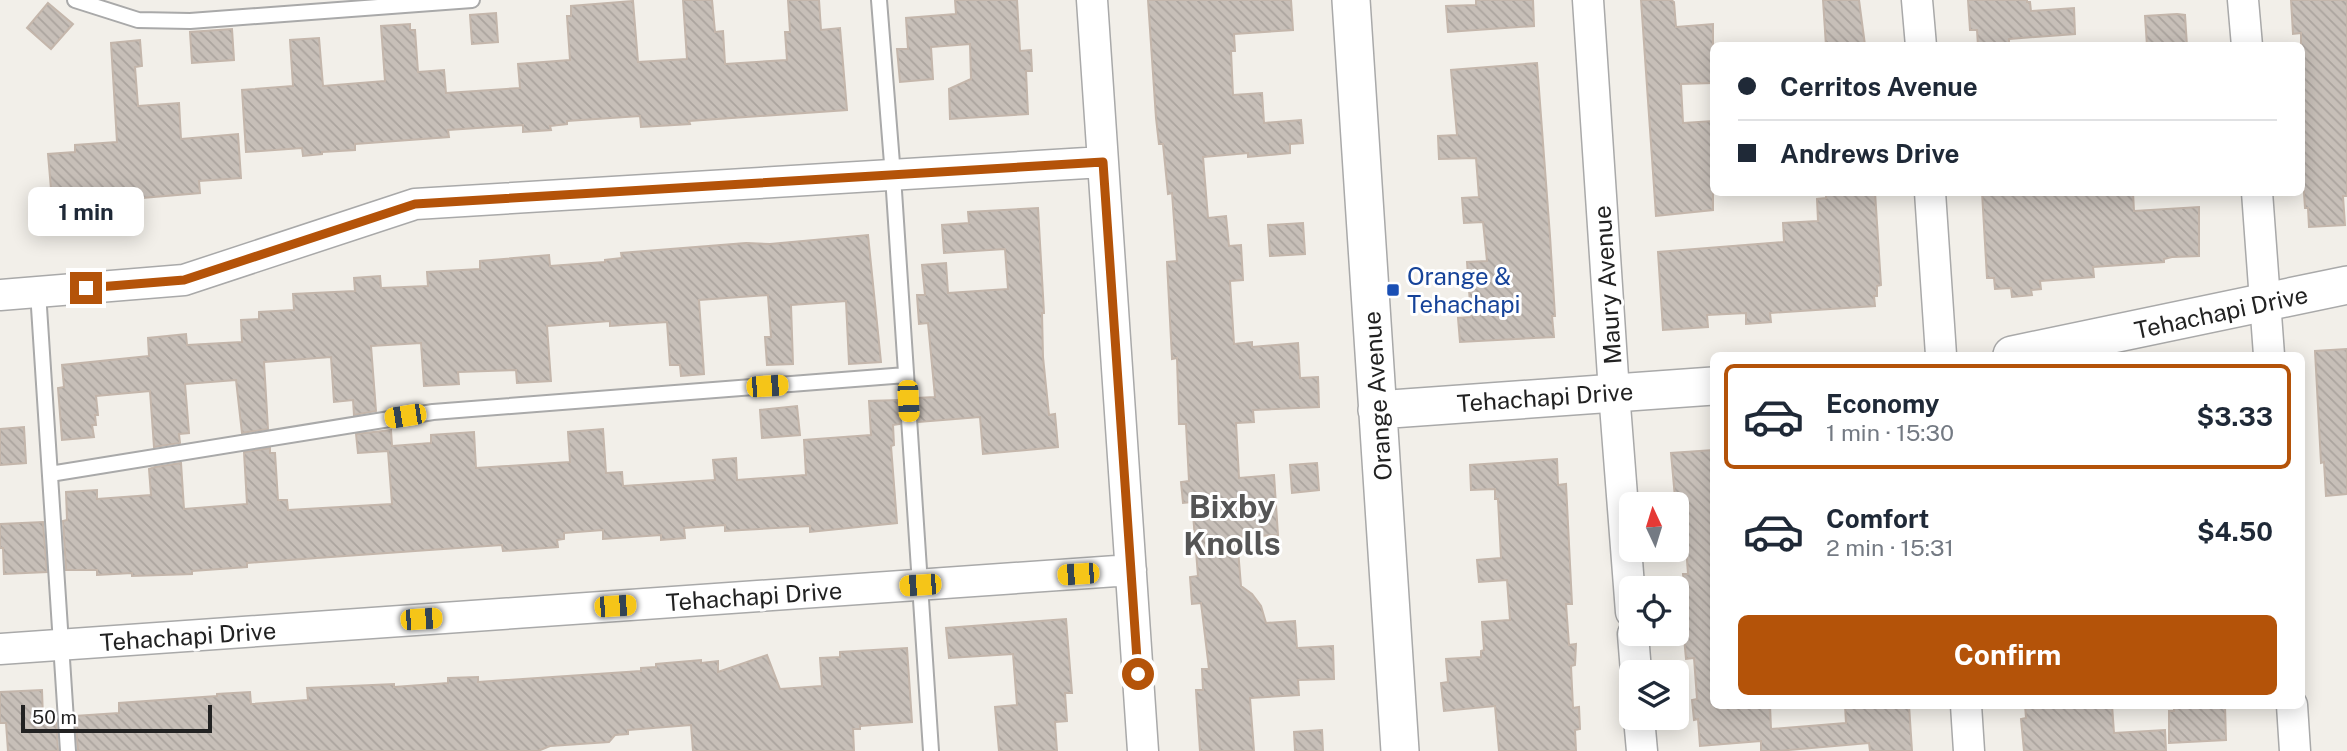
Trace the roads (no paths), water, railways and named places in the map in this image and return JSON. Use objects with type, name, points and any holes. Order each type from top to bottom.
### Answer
[{"type":"street","points":[[1092,0],[1143,751]]},
{"type":"street","name":"Orange Avenue","points":[[1351,0],[1400,751]]},
{"type":"street","name":"Maury Avenue","points":[[1588,0],[1628,576]]},
{"type":"street","points":[[1917,0],[1920,42]]},
{"type":"street","points":[[2243,0],[2247,42]]},
{"type":"street","points":[[0,295],[184,280],[415,204],[1103,162]]},
{"type":"street","points":[[1930,196],[1941,352]]},
{"type":"street","points":[[2257,196],[2269,352]]},
{"type":"street","name":"Tehachapi Drive","points":[[2027,352],[2347,285]]},
{"type":"street","name":"Tehachapi Drive","points":[[1377,410],[1710,386]]},
{"type":"street","name":"Tehachapi Drive","points":[[0,649],[1131,570]]},
{"type":"street","points":[[1966,709],[1969,751]]},
{"type":"street","points":[[2292,709],[2295,751]]},
{"type":"street","points":[[1640,730],[1642,751]]},
{"type":"lane","points":[[75,0],[138,20],[190,21],[471,0]]},
{"type":"lane","points":[[879,0],[932,751]]},
{"type":"lane","points":[[38,292],[68,751]]},
{"type":"lane","points":[[50,474],[433,412],[906,375]]},
{"type":"place","name":"Orange & Tehachapi","points":[[1393,290]]},
{"type":"district","name":"Bixby Knolls","points":[[1232,524]]}]
